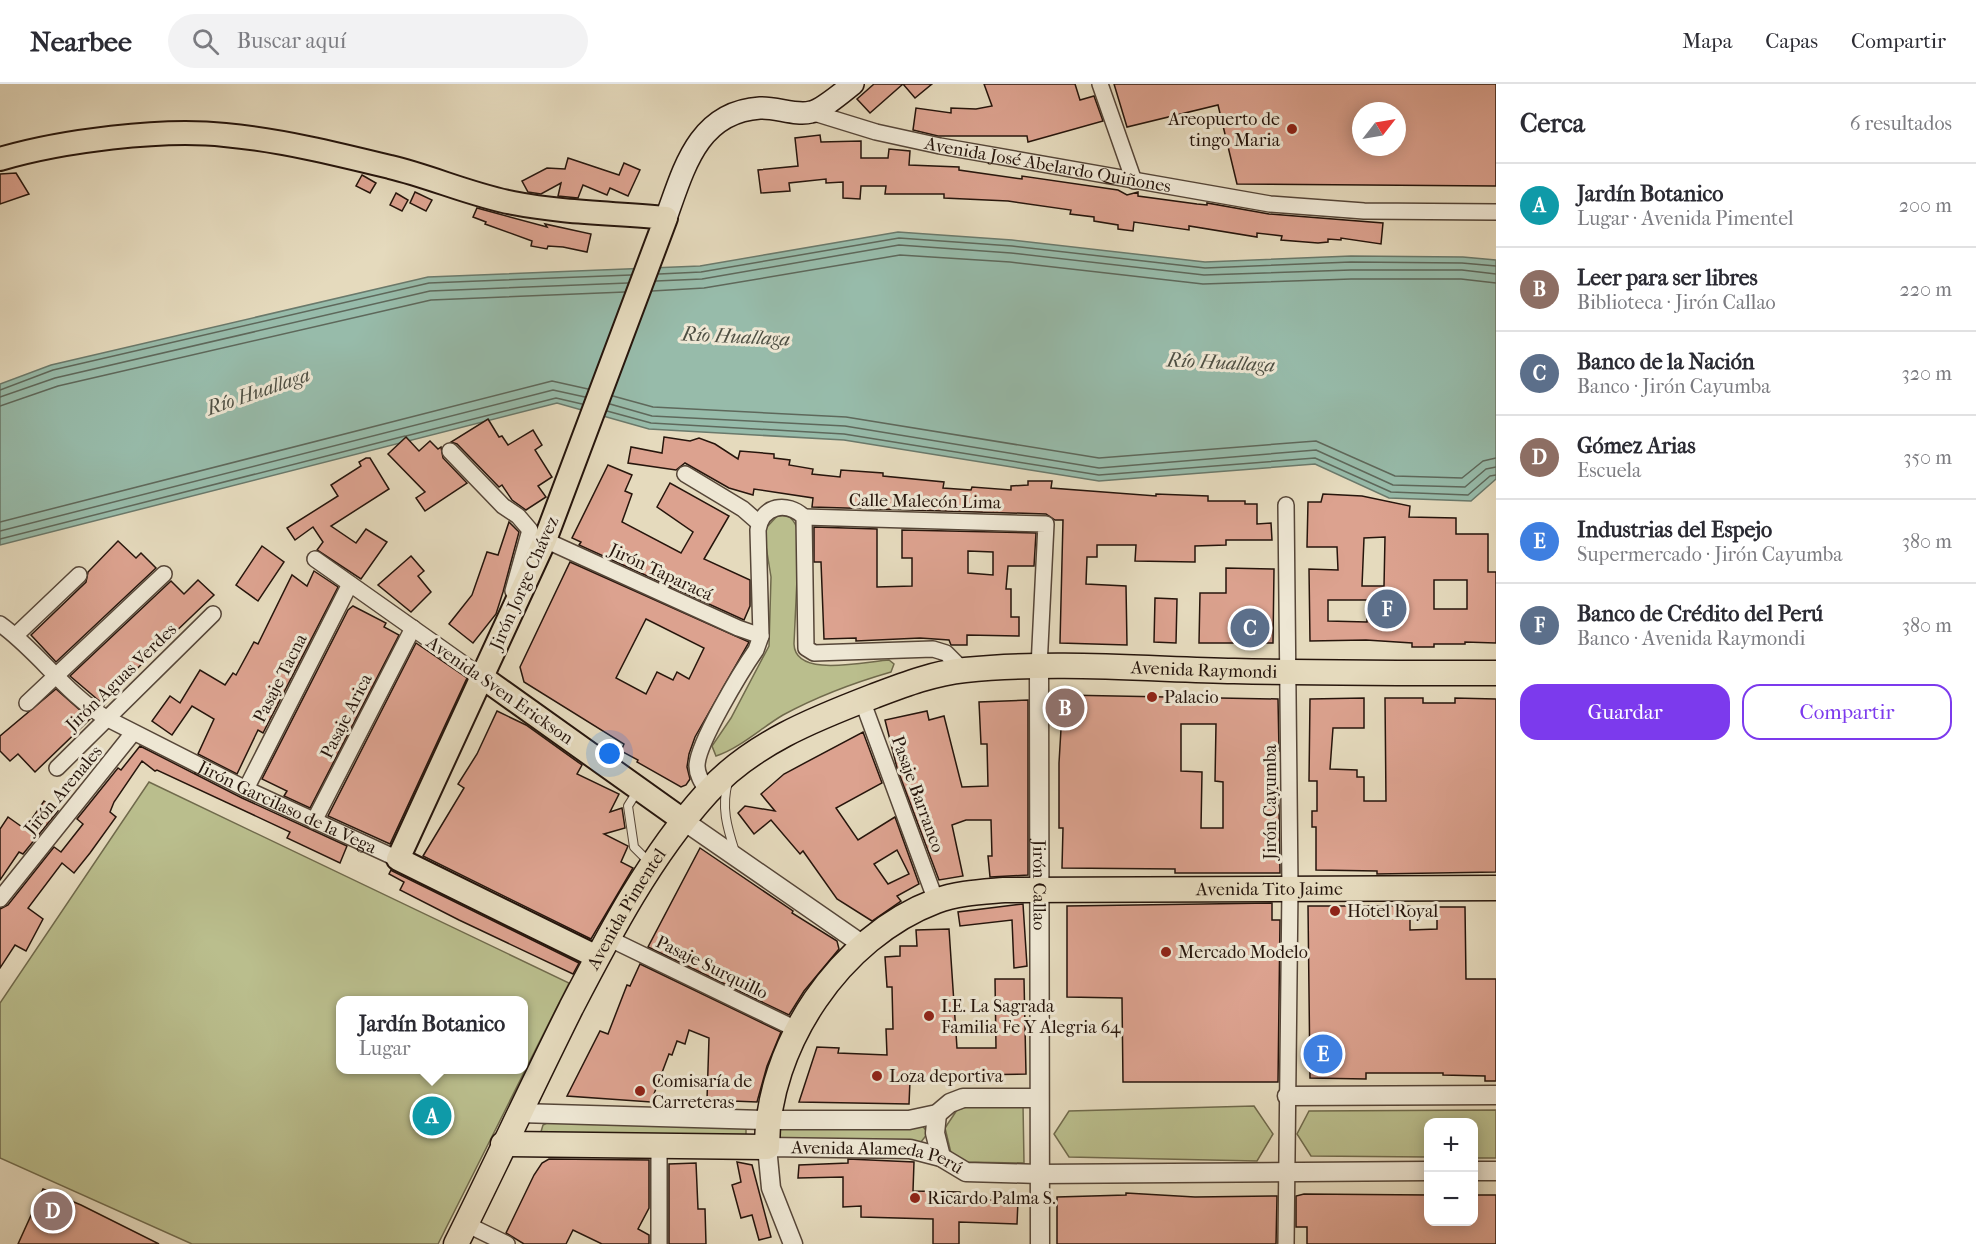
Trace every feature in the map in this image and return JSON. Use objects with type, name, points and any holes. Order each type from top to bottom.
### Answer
[{"type":"highway","name":"Avenida Raymondi","points":[[913,681],[963,670],[1039,667],[1496,673]]},
{"type":"highway","name":"Avenida Pimentel","points":[[461,1234],[503,1144],[603,948],[653,865],[684,821],[708,792],[732,769],[777,739],[812,721],[913,681]]},
{"type":"highway","name":"Avenida Tito Jaime","points":[[766,1147],[767,1120],[777,1081],[798,1030],[814,1004],[863,945],[896,922],[936,901],[964,894],[1004,890],[1290,887],[1496,888]]},
{"type":"highway","name":"Avenida Alameda Perú","points":[[503,1144],[766,1147]]},
{"type":"main road","points":[[811,112],[853,84]]},
{"type":"main road","name":"Avenida José Abelardo Quiñones","points":[[663,228],[692,151],[716,123],[739,110],[764,108],[811,112]]},
{"type":"main road","points":[[0,159],[73,144],[146,135],[187,132],[226,135],[393,167],[510,202],[663,228]]},
{"type":"main road","name":"Jirón Jorge Chávez","points":[[398,859],[545,540],[663,228]]},
{"type":"main road","name":"Avenida Sven Erickson","points":[[482,677],[684,821]]},
{"type":"main road","name":"Jirón Garcilaso de la Vega","points":[[398,859],[603,948]]},
{"type":"street","points":[[1100,84],[1134,181]]},
{"type":"street","name":"Avenida José Abelardo Quiñones","points":[[811,112],[876,132],[929,144],[1270,204],[1364,211],[1496,212]]},
{"type":"street","points":[[450,451],[503,506],[518,516],[530,530],[499,640]]},
{"type":"street","points":[[685,474],[743,509],[759,523],[761,636],[756,650],[704,744],[697,765],[698,777],[708,792]]},
{"type":"street","name":"Jirón Cayumba","points":[[1286,505],[1290,887],[1286,1244]]},
{"type":"street","name":"Calle Malecón Lima","points":[[759,523],[763,516],[781,506],[795,509],[804,517],[1046,524]]},
{"type":"street","points":[[804,517],[806,648],[814,653],[933,650],[946,653],[963,670]]},
{"type":"street","name":"Jirón Callao","points":[[1040,1244],[1039,667],[1046,524]]},
{"type":"street","name":"Jirón Taparacá","points":[[545,540],[738,628],[761,636]]},
{"type":"street","name":"Avenida Sven Erickson","points":[[315,559],[482,677]]},
{"type":"street","points":[[16,635],[79,574]]},
{"type":"street","points":[[27,703],[164,574]]},
{"type":"street","name":"Pasaje Tacna","points":[[246,789],[350,584]]},
{"type":"street","name":"Jirón Aguas Verdes","points":[[57,768],[213,614]]},
{"type":"street","name":"Jirón Garcilaso de la Vega","points":[[0,624],[16,635],[89,708],[133,733],[246,789],[398,859]]},
{"type":"street","name":"Pasaje Arica","points":[[314,821],[412,628]]},
{"type":"street","name":"Pasaje Barranco","points":[[862,700],[936,901]]},
{"type":"street","name":"Jirón Arenales","points":[[0,899],[133,733]]},
{"type":"street","name":"Avenida Sven Erickson","points":[[684,821],[863,945]]},
{"type":"street","name":"Pasaje Surquillo","points":[[603,948],[798,1030]]},
{"type":"street","points":[[1287,1096],[1496,1095]]},
{"type":"street","name":"Avenida Alameda Perú","points":[[519,1113],[767,1120],[909,1120],[937,1114],[950,1103],[963,1098],[1039,1098]]},
{"type":"street","points":[[937,1114],[934,1132],[941,1157]]},
{"type":"street","points":[[659,1146],[659,1244]]},
{"type":"street","points":[[766,1147],[771,1188],[793,1244]]},
{"type":"street","name":"Avenida Alameda Perú","points":[[766,1147],[910,1149],[941,1157],[966,1172],[1039,1174],[1424,1171]]},
{"type":"street","points":[[1478,1171],[1496,1171]]},
{"type":"street","points":[[461,1234],[507,1244]]},
{"type":"lane","points":[[732,769],[724,796],[724,815],[736,857]]},
{"type":"lane","points":[[639,789],[628,806],[634,847],[639,855],[653,865]]},
{"type":"shaded area","points":[[780,513],[793,521],[799,536],[794,644],[797,655],[819,665],[850,665],[889,660],[894,664],[891,672],[849,685],[809,702],[783,715],[734,748],[716,756],[712,746],[731,718],[769,646],[771,577],[765,540],[766,528]]},
{"type":"shaded area","points":[[149,782],[569,983],[528,1065],[528,996],[336,996],[336,1074],[523,1074],[438,1244],[192,1244],[0,1158],[0,1003]]},
{"type":"shaded area","points":[[1023,1104],[1024,1163],[964,1162],[951,1153],[945,1128],[957,1110],[973,1105]]},
{"type":"shaded area","points":[[1254,1106],[1273,1134],[1257,1161],[1069,1157],[1054,1134],[1069,1111]]},
{"type":"shaded area","points":[[1496,1110],[1496,1158],[1478,1158],[1478,1118],[1424,1118],[1424,1157],[1311,1156],[1297,1134],[1309,1111]]},
{"type":"shaded area","points":[[549,1122],[746,1128],[746,1136],[540,1135],[543,1125]]},
{"type":"shaded area","points":[[921,1124],[928,1133],[921,1142],[780,1139],[779,1128]]},
{"type":"water","name":"Río Huallaga","points":[[898,232],[1012,240],[1205,262],[1351,256],[1463,257],[1496,260],[1496,479],[1471,501],[1389,498],[1315,464],[1099,481],[844,440],[649,429],[557,403],[0,545],[0,384],[51,365],[428,277],[700,266]]},
{"type":"building","points":[[874,84],[903,84],[870,113],[857,99]]},
{"type":"building","points":[[903,84],[932,84],[915,98]]},
{"type":"building","points":[[984,84],[1075,84],[1080,100],[1094,96],[1103,121],[1028,142],[1027,136],[938,136],[913,130],[916,108],[951,113],[951,108],[976,109],[992,106]]},
{"type":"building","name":"Areopuerto de tingo Maria","points":[[1114,84],[1496,84],[1496,186],[1237,184],[1218,105],[1127,127]]},
{"type":"building","points":[[820,135],[821,142],[861,141],[861,158],[888,158],[889,149],[910,151],[909,165],[959,167],[959,170],[1022,179],[1022,176],[1118,190],[1127,195],[1138,192],[1138,196],[1197,204],[1207,205],[1207,203],[1269,214],[1383,223],[1381,244],[1341,238],[1341,240],[1328,239],[1328,242],[1318,243],[1281,240],[1282,236],[1257,233],[1257,237],[1189,226],[1189,230],[1134,222],[1133,231],[1118,229],[1118,225],[1094,221],[1094,217],[1070,214],[1071,210],[1008,201],[944,198],[944,194],[885,194],[886,186],[861,186],[860,199],[843,198],[843,182],[826,183],[826,179],[789,183],[790,191],[761,193],[758,170],[798,166],[795,138]]},
{"type":"building","points":[[568,158],[619,175],[624,163],[640,170],[628,196],[610,188],[607,195],[583,185],[578,198],[558,196],[561,183],[541,194],[528,192],[522,181],[547,168],[565,169]]},
{"type":"building","points":[[16,173],[29,194],[0,204],[0,174]]},
{"type":"building","points":[[362,175],[376,183],[370,193],[356,186]]},
{"type":"building","points":[[415,192],[432,200],[426,211],[410,203]]},
{"type":"building","points":[[396,193],[408,200],[402,211],[390,205]]},
{"type":"building","points":[[477,208],[547,227],[545,224],[591,234],[587,252],[563,247],[548,246],[547,249],[531,246],[532,241],[485,224],[486,222],[473,217]]},
{"type":"building","points":[[488,419],[499,437],[502,436],[508,445],[533,430],[542,445],[535,450],[552,477],[538,486],[546,497],[526,510],[512,500],[502,485],[499,487],[457,444],[451,442]]},
{"type":"building","points":[[406,437],[419,451],[430,441],[438,449],[441,447],[443,458],[467,483],[425,511],[416,498],[425,492],[388,454]]},
{"type":"building","points":[[664,437],[690,441],[699,438],[715,444],[738,459],[740,451],[774,454],[774,458],[790,460],[789,465],[813,469],[812,474],[840,477],[841,470],[883,473],[883,476],[944,482],[943,488],[971,490],[972,487],[1011,490],[1011,486],[1028,485],[1028,481],[1052,481],[1051,488],[1156,496],[1156,494],[1208,496],[1208,501],[1245,501],[1245,504],[1257,504],[1257,524],[1271,523],[1272,540],[1226,540],[1226,545],[1195,546],[1195,562],[1135,561],[1136,545],[1097,545],[1097,557],[1087,557],[1086,584],[1126,586],[1127,645],[1060,643],[1063,520],[1055,520],[1046,514],[812,507],[813,498],[754,489],[753,495],[729,488],[685,463],[676,470],[628,463],[631,447],[662,453]]},
{"type":"building","points":[[370,458],[389,489],[331,526],[356,543],[366,529],[387,542],[361,579],[317,550],[323,542],[313,527],[295,540],[287,528],[338,496],[331,485],[361,466],[359,462]]},
{"type":"building","points":[[608,465],[632,475],[625,491],[632,494],[622,522],[681,553],[693,532],[657,507],[670,483],[729,516],[704,559],[750,580],[750,606],[744,620],[579,545],[581,542],[572,538]]},
{"type":"building","points":[[1323,494],[1362,496],[1410,506],[1409,517],[1456,518],[1456,534],[1488,534],[1488,572],[1496,572],[1496,643],[1465,642],[1465,644],[1434,644],[1434,647],[1412,647],[1412,643],[1366,640],[1310,641],[1309,569],[1338,570],[1337,547],[1307,547],[1308,502],[1321,502]],"holes":[[[1385,537],[1384,586],[1362,586],[1364,538]],[[1434,580],[1467,580],[1467,609],[1434,609]],[[1328,600],[1367,600],[1367,622],[1328,621]]]},
{"type":"building","points":[[509,522],[519,532],[503,592],[496,614],[473,643],[449,624],[472,595],[487,552],[498,555]]},
{"type":"building","points":[[814,527],[877,529],[877,587],[912,586],[912,558],[902,558],[902,530],[1036,533],[1034,566],[1008,566],[1006,589],[1011,589],[1011,617],[1019,617],[1019,636],[967,635],[967,645],[951,645],[949,640],[920,638],[856,641],[856,638],[824,639],[821,562],[814,562]],"holes":[[[968,551],[993,552],[993,575],[968,573]]]},
{"type":"building","points":[[118,541],[136,558],[141,553],[156,568],[56,662],[31,635],[86,582],[88,572]]},
{"type":"building","points":[[262,546],[284,562],[258,601],[236,585]]},
{"type":"building","points":[[411,556],[424,571],[418,576],[431,592],[411,612],[378,585]]},
{"type":"building","points":[[570,562],[749,642],[695,737],[687,767],[690,779],[686,785],[681,787],[621,751],[624,744],[524,682],[520,667]],"holes":[[[646,619],[704,648],[689,679],[677,672],[673,680],[657,672],[646,694],[616,678]]]},
{"type":"building","points":[[1226,568],[1274,569],[1273,643],[1199,643],[1200,593],[1226,593]]},
{"type":"building","points":[[314,571],[338,587],[263,733],[258,730],[237,774],[198,754],[214,719],[192,706],[172,735],[152,721],[170,696],[180,703],[200,670],[225,685],[233,673],[236,675],[254,642],[258,644],[292,575],[307,586]]},
{"type":"building","points":[[198,580],[214,595],[121,684],[104,705],[70,676],[171,581],[184,594]]},
{"type":"building","points":[[1155,598],[1177,599],[1176,643],[1154,642]]},
{"type":"building","points":[[353,606],[386,623],[384,627],[399,635],[310,808],[284,796],[287,791],[262,779],[348,610]]},
{"type":"building","points":[[416,643],[467,678],[390,844],[328,816]]},
{"type":"building","points":[[56,689],[90,719],[35,772],[18,754],[10,761],[0,751],[0,736]]},
{"type":"building","points":[[1063,695],[1278,699],[1279,751],[1274,751],[1274,783],[1277,783],[1279,807],[1280,873],[1175,873],[1175,869],[1062,868],[1063,828],[1059,828],[1059,763]],"holes":[[[1181,724],[1216,724],[1215,781],[1223,782],[1223,828],[1201,828],[1202,772],[1181,771]]]},
{"type":"building","points":[[1364,698],[1364,728],[1333,728],[1330,769],[1357,770],[1357,777],[1364,777],[1364,801],[1386,801],[1385,698],[1423,698],[1423,703],[1455,703],[1455,698],[1496,699],[1496,872],[1377,874],[1377,871],[1316,870],[1316,827],[1312,827],[1312,811],[1317,811],[1317,781],[1309,781],[1310,699]]},
{"type":"building","points":[[1028,700],[1028,875],[990,877],[988,856],[992,856],[991,820],[966,820],[952,825],[963,876],[939,880],[897,768],[885,720],[927,711],[929,720],[944,716],[962,787],[988,786],[987,744],[981,744],[979,702]]},
{"type":"building","points":[[497,711],[526,725],[582,765],[577,774],[619,794],[610,812],[622,808],[625,828],[604,834],[628,846],[621,862],[633,868],[591,939],[423,856],[464,788],[458,784],[477,754]]},
{"type":"building","points":[[863,732],[882,783],[836,808],[858,840],[895,817],[919,884],[897,896],[901,901],[872,921],[837,899],[803,851],[800,854],[771,820],[754,834],[738,813],[745,806],[775,811],[761,794],[784,774]],"holes":[[[897,850],[909,874],[888,884],[874,864]]]},
{"type":"building","points":[[140,746],[242,798],[347,846],[340,863],[287,838],[290,832],[155,771],[142,761],[114,802],[110,812],[116,817],[90,853],[74,873],[62,863],[28,908],[43,919],[26,951],[15,945],[0,968],[0,909],[8,905],[54,847],[61,852],[83,824],[77,819],[118,768],[121,770]]},
{"type":"building","points":[[44,801],[58,811],[23,854],[19,852],[0,880],[0,829],[8,817],[25,829]]},
{"type":"building","points":[[700,848],[793,911],[792,913],[837,941],[839,949],[804,991],[789,1015],[648,947]]},
{"type":"building","points":[[391,870],[579,963],[573,974],[459,920],[400,890],[404,882],[389,874]]},
{"type":"building","points":[[1272,903],[1272,920],[1280,920],[1278,1082],[1123,1082],[1122,998],[1067,997],[1067,906]]},
{"type":"building","points":[[1023,904],[1027,966],[1014,968],[1012,920],[960,926],[958,912]]},
{"type":"building","points":[[1308,906],[1410,906],[1410,930],[1437,929],[1437,907],[1465,907],[1466,979],[1496,979],[1496,1081],[1485,1081],[1485,1076],[1443,1075],[1443,1073],[1366,1073],[1366,1079],[1310,1078]]},
{"type":"building","points":[[949,929],[957,1048],[996,1048],[995,979],[1024,979],[1026,1074],[967,1075],[967,1078],[910,1081],[909,1104],[799,1102],[817,1047],[839,1048],[838,1053],[887,1055],[886,1029],[893,1029],[892,987],[887,987],[885,957],[900,956],[900,946],[917,946],[916,930]]},
{"type":"building","points":[[640,964],[781,1032],[767,1066],[757,1102],[707,1100],[709,1038],[689,1030],[685,1044],[677,1041],[672,1055],[669,1054],[651,1102],[567,1096],[600,1031],[608,1034],[627,985],[630,986]]},
{"type":"building","points":[[549,1159],[649,1160],[649,1208],[638,1229],[649,1235],[649,1244],[602,1244],[573,1230],[566,1244],[524,1244],[506,1233],[534,1175],[542,1163]]},
{"type":"building","points":[[848,1159],[914,1162],[913,1191],[960,1192],[960,1200],[1018,1200],[1017,1224],[959,1222],[959,1244],[933,1244],[933,1219],[861,1217],[861,1206],[843,1207],[843,1177],[798,1178],[799,1165],[848,1163]]},
{"type":"building","points":[[737,1162],[752,1165],[771,1237],[759,1240],[752,1215],[741,1218],[732,1185],[741,1182]]},
{"type":"building","points":[[696,1163],[698,1209],[705,1209],[706,1244],[669,1244],[669,1164]]},
{"type":"building","points":[[43,1189],[81,1205],[159,1244],[18,1244]]},
{"type":"building","points":[[1126,1193],[1195,1197],[1277,1196],[1276,1244],[1057,1244],[1057,1197],[1126,1195]]},
{"type":"building","points":[[1304,1194],[1424,1195],[1424,1226],[1478,1226],[1478,1195],[1496,1195],[1496,1244],[1307,1244],[1307,1227],[1296,1227],[1296,1196]]},
{"type":"place","name":"Areopuerto de tingo Maria","points":[[1292,129]]},
{"type":"place","name":"Banco de Crédito del Perú","points":[[1387,609]]},
{"type":"place","name":"Banco de la Nación","points":[[1250,628]]},
{"type":"place","name":"Palacio","points":[[1152,697]]},
{"type":"place","name":"Leer para ser libres","points":[[1065,708]]},
{"type":"place","name":"Hotel Royal","points":[[1335,911]]},
{"type":"place","name":"Mercado Modelo","points":[[1166,952]]},
{"type":"place","name":"I.E. La Sagrada Familia Fe Y Alegria 64","points":[[929,1016]]},
{"type":"place","name":"Industrias del Espejo","points":[[1323,1054]]},
{"type":"place","name":"Loza deportiva","points":[[877,1076]]},
{"type":"place","name":"Comisaría de Carreteras","points":[[640,1091]]},
{"type":"place","name":"Jardín Botanico","points":[[432,1116]]},
{"type":"place","name":"Ricardo Palma S.","points":[[915,1198]]},
{"type":"place","name":"Gómez Arias","points":[[53,1211]]}]
